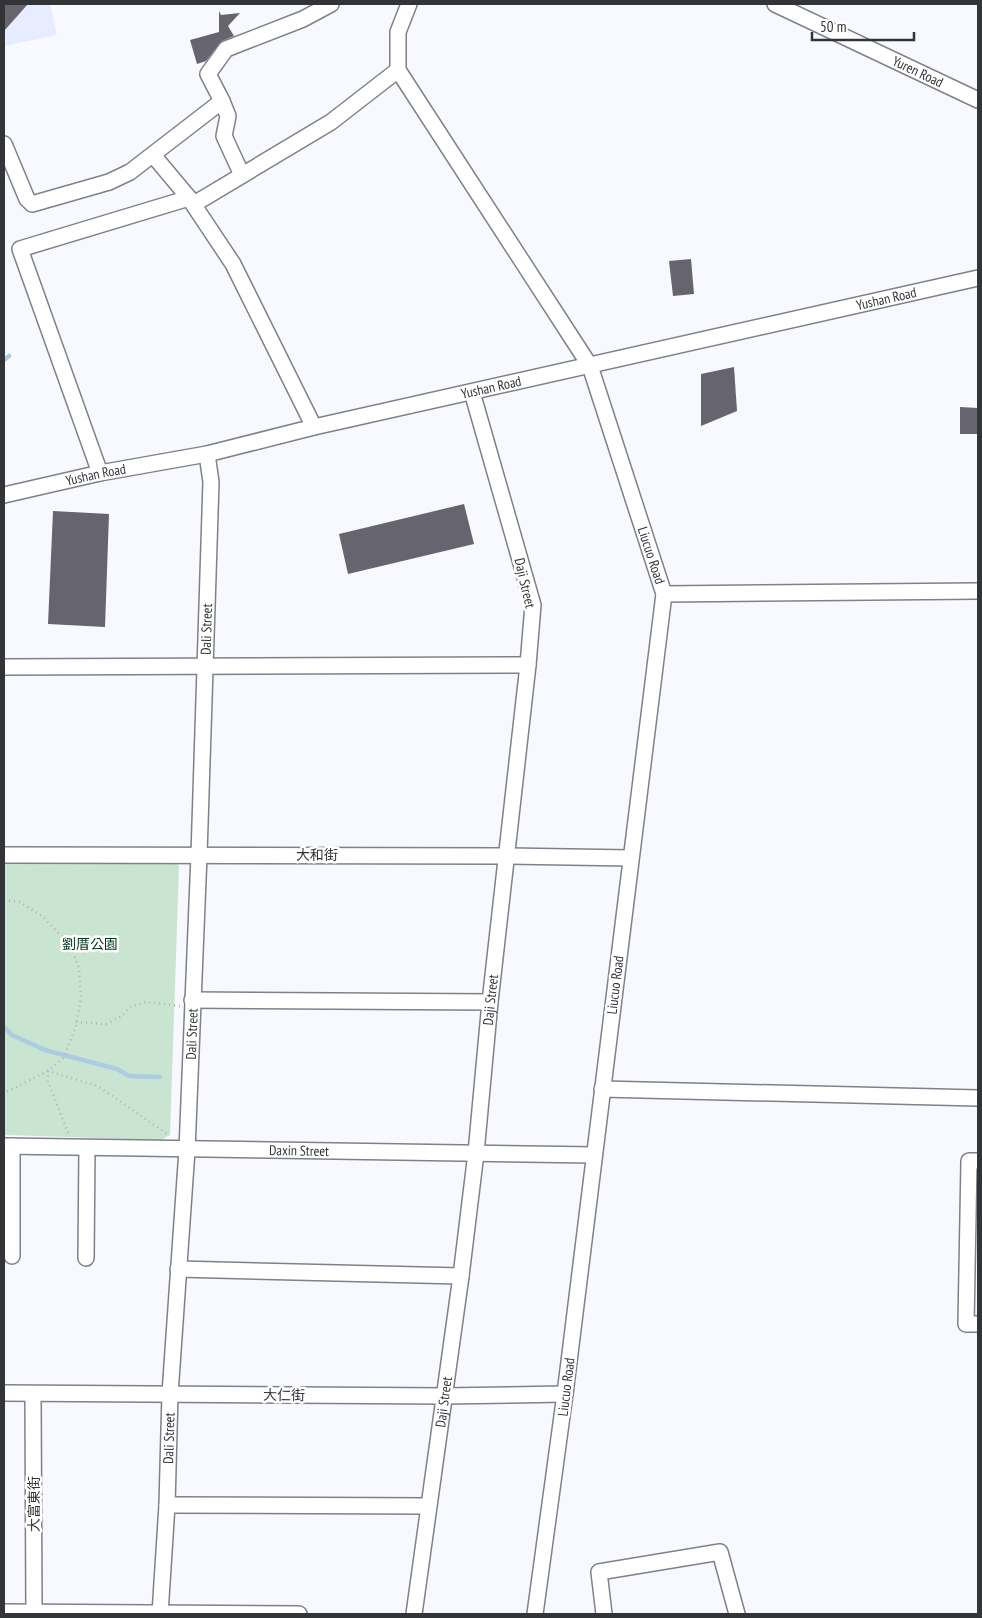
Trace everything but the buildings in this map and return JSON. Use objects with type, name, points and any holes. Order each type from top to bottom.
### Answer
[{"type":"street","points":[[242,176],[224,136],[228,116],[208,74],[226,49],[303,19],[331,4]]},
{"type":"street","points":[[100,473],[20,249],[192,201],[242,176],[331,122],[398,70],[398,32],[409,4]]},
{"type":"street","name":"Yuren Road","points":[[775,4],[978,100]]},
{"type":"street","name":"Liucuo Road","points":[[398,70],[590,366],[664,594],[565,1394],[534,1614]]},
{"type":"street","points":[[4,144],[27,199],[32,204],[108,182],[130,172],[222,101]]},
{"type":"street","points":[[153,155],[192,201],[233,264],[314,428]]},
{"type":"street","name":"Yushan Road","points":[[4,495],[100,473],[207,454],[314,428],[978,278]]},
{"type":"street","name":"Daji Street","points":[[414,1614],[461,1276],[476,1153],[490,1002],[508,856],[533,605],[472,392]]},
{"type":"street","name":"Dali Street","points":[[160,1613],[167,1505],[170,1394],[187,1150],[199,855],[211,482],[207,454]]},
{"type":"street","points":[[664,594],[978,591]]},
{"type":"street","points":[[4,667],[528,665]]},
{"type":"street","name":"大和街","points":[[4,855],[631,858]]},
{"type":"street","points":[[192,1003],[490,1002]]},
{"type":"street","points":[[602,1089],[978,1098]]},
{"type":"street","points":[[8,1146],[12,1256]]},
{"type":"street","name":"Daxin Street","points":[[8,1146],[594,1155]]},
{"type":"street","points":[[86,1258],[87,1148]]},
{"type":"street","points":[[978,1161],[968,1161],[972,1241],[966,1324],[978,1324]]},
{"type":"street","points":[[178,1269],[461,1276]]},
{"type":"street","name":"大仁街","points":[[4,1393],[444,1396],[565,1394]]},
{"type":"street","name":"大富東街","points":[[33,1394],[34,1613]]},
{"type":"street","points":[[167,1505],[428,1506]]},
{"type":"street","points":[[604,1614],[599,1572],[720,1552],[736,1614]]},
{"type":"street","points":[[4,1612],[299,1614]]},
{"type":"path","points":[[4,900],[20,902],[43,917],[70,945],[79,968],[81,997],[76,1022],[63,1058],[48,1070],[4,1094]]},
{"type":"path","points":[[76,1022],[106,1024],[122,1016],[130,1007],[146,1002],[192,1003]]},
{"type":"path","points":[[48,1070],[48,1080],[68,1134]]},
{"type":"path","points":[[48,1070],[98,1086],[170,1136]]},
{"type":"shaded area","points":[[4,4],[50,4],[57,35],[4,46]]},
{"type":"green space","name":"劉厝公園","points":[[4,856],[169,857],[179,866],[170,1135],[161,1140],[4,1135]]},
{"type":"waterway","points":[[4,360],[9,356]]},
{"type":"waterway","points":[[4,1027],[12,1035],[45,1050],[117,1069],[129,1076],[160,1077]]}]
